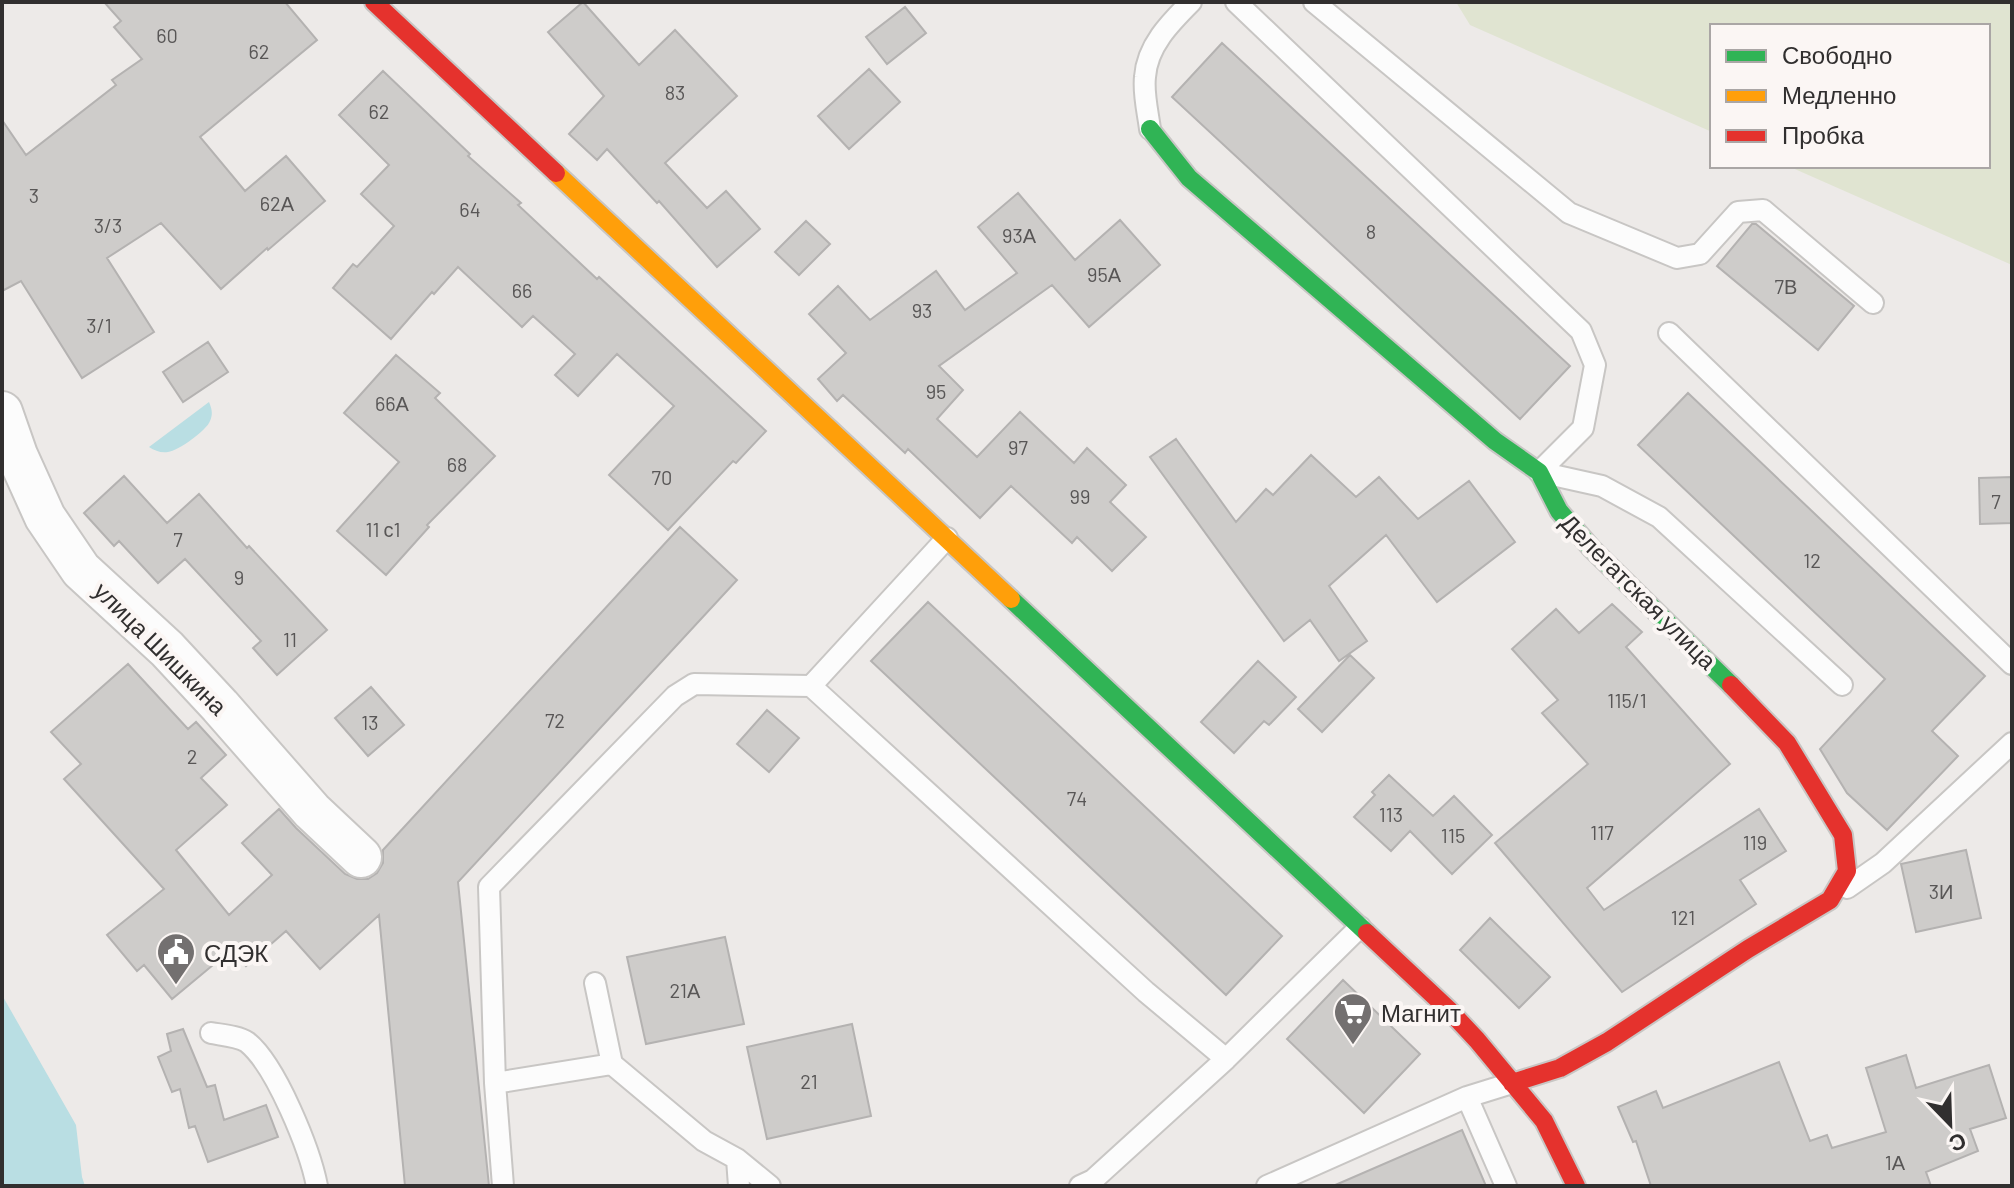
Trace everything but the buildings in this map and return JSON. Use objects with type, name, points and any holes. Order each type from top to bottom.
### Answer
[{"type":"main road","points":[[374,2],[1448,1009],[1544,1121],[1576,1186]]},
{"type":"main road","name":"Делегатская улица","points":[[1150,129],[1189,178],[1495,441],[1539,472],[1559,511],[1592,549],[1787,743],[1843,835],[1847,871],[1830,900]]},
{"type":"main road","points":[[1512,1083],[1560,1068],[1607,1042],[1748,949],[1830,900]]},
{"type":"street","name":"улица Шишкина","points":[[2,412],[17,455],[45,517],[81,570],[167,649],[312,811],[361,857]]},
{"type":"lane","points":[[1150,129],[1144,78],[1151,52],[1167,26],[1191,2]]},
{"type":"lane","points":[[1236,2],[1581,331],[1595,365],[1583,428],[1539,472]]},
{"type":"lane","points":[[1314,2],[1569,213],[1677,258],[1700,254],[1738,212],[1763,210],[1873,303]]},
{"type":"lane","points":[[1669,333],[2012,664]]},
{"type":"lane","points":[[1539,472],[1602,486],[1659,517],[1842,685]]},
{"type":"lane","points":[[811,686],[947,538]]},
{"type":"lane","points":[[503,1186],[495,1083],[489,887],[675,696],[694,684],[811,686],[1134,981],[1226,1059]]},
{"type":"lane","points":[[1830,900],[1883,863],[2012,743]]},
{"type":"lane","points":[[1080,1186],[1093,1180],[1226,1059],[1360,927]]},
{"type":"lane","points":[[595,983],[612,1064],[704,1141],[737,1159],[770,1186]]},
{"type":"lane","points":[[211,1033],[244,1040],[264,1060],[283,1093],[314,1168],[317,1186]]},
{"type":"lane","points":[[495,1083],[612,1064]]},
{"type":"lane","points":[[1267,1186],[1467,1097],[1512,1083]]},
{"type":"lane","points":[[1467,1097],[1506,1186]]},
{"type":"lane","points":[[737,1159],[739,1186]]},
{"type":"green space","points":[[1456,2],[2012,2],[2012,265],[1793,168],[1990,168],[1990,24],[1710,24],[1710,131],[1470,25]]},
{"type":"water","points":[[209,402],[212,412],[210,421],[192,440],[168,452],[149,447]]},
{"type":"water","points":[[2,995],[76,1125],[85,1186],[2,1186]]},
{"type":"traffic: fast","points":[[1150,129],[1189,178],[1495,441],[1539,472],[1559,511],[1592,549],[1731,685]]},
{"type":"traffic: fast","points":[[1011,599],[1367,933]]},
{"type":"traffic: slow","points":[[556,173],[1011,599]]},
{"type":"traffic: jam","points":[[374,2],[556,173]]},
{"type":"traffic: jam","points":[[1512,1083],[1560,1068],[1607,1042],[1748,949],[1830,900],[1847,871],[1843,835],[1787,743],[1731,685]]},
{"type":"traffic: jam","points":[[1367,933],[1448,1009],[1544,1121],[1576,1186]]},
{"type":"place","name":"СДЭК","points":[[176,986]]},
{"type":"place","name":"Магнит","points":[[1353,1046]]}]
